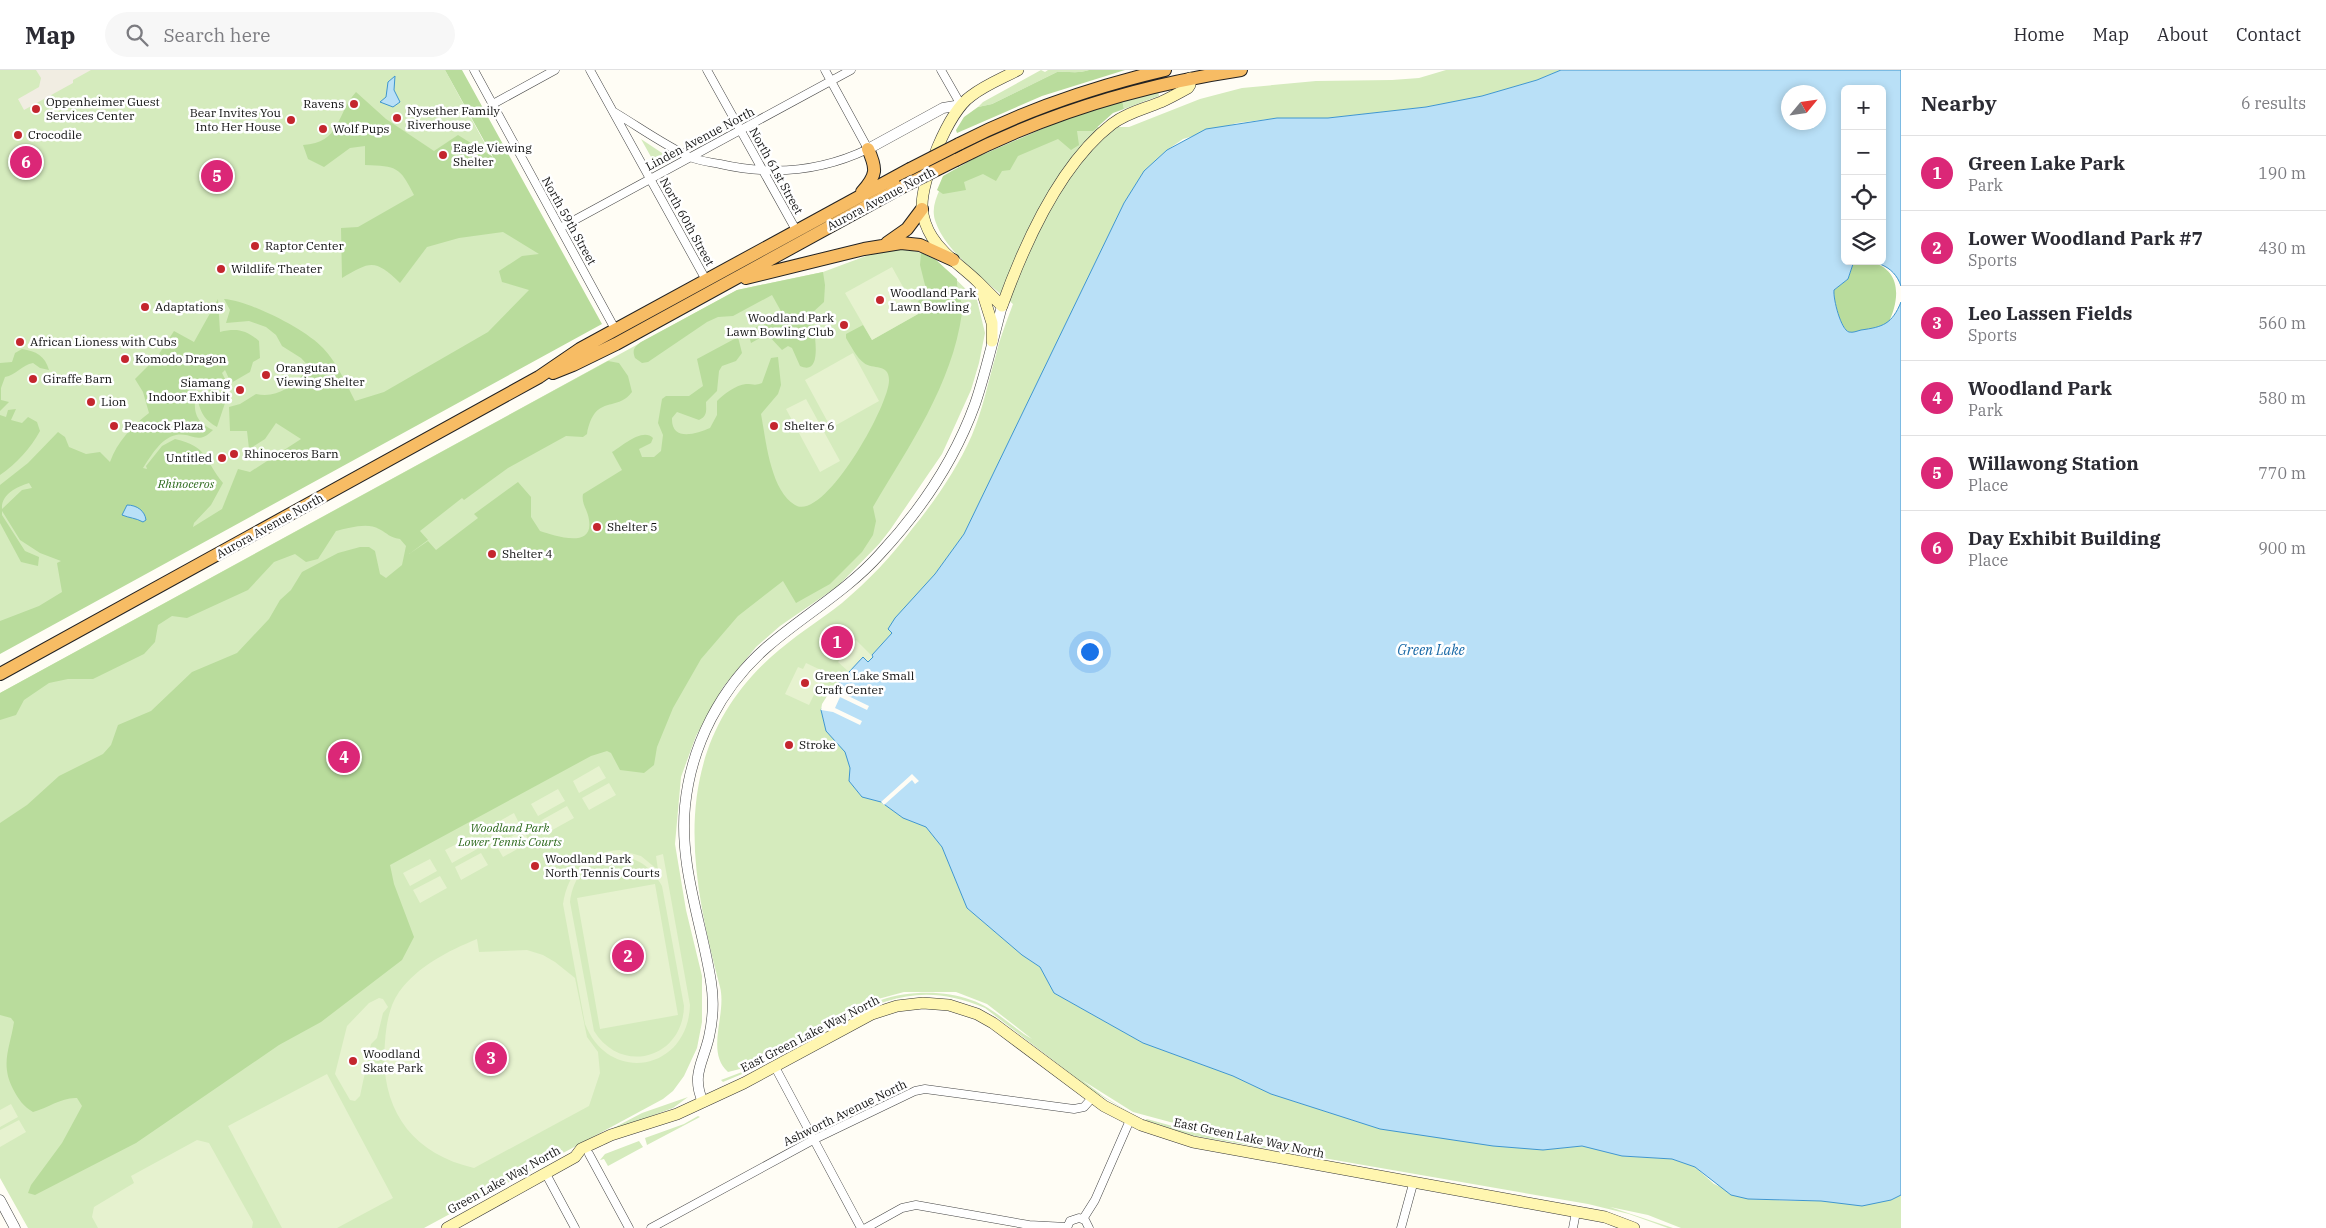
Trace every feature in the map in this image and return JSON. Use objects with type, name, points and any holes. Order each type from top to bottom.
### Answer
[{"type":"highway","name":"Aurora Avenue North","points":[[0,674],[539,378],[575,352],[616,329],[910,169],[998,125],[1060,100],[1105,85],[1165,70]]},
{"type":"highway","name":"Aurora Avenue North","points":[[539,378],[583,361],[902,187],[1008,134],[1067,111],[1128,92],[1190,78],[1241,70]]},
{"type":"highway","points":[[859,196],[872,178],[875,168],[868,149]]},
{"type":"highway","points":[[885,245],[907,228],[922,209]]},
{"type":"highway","points":[[724,284],[885,245],[914,243],[953,260]]},
{"type":"main road","points":[[1018,70],[970,96],[961,106],[944,132],[925,186],[922,209],[932,237],[953,260],[1002,306],[1012,276],[1039,222],[1066,175],[1089,147],[1113,124],[1188,88],[1190,78]]},
{"type":"main road","points":[[978,282],[989,311],[992,341]]},
{"type":"main road","name":"East Green Lake Way North","points":[[703,1102],[775,1067],[880,1011],[914,1004],[940,1004],[968,1010],[986,1018],[1092,1098],[1130,1120],[1160,1132],[1193,1142],[1616,1220],[1634,1228]]},
{"type":"main road","name":"Green Lake Way North","points":[[447,1228],[460,1225],[575,1157],[586,1147],[611,1135],[634,1129],[703,1102]]},
{"type":"main road","name":"Green Lake Way North","points":[[575,1157],[590,1154],[634,1129]]},
{"type":"street","name":"North 59th Street","points":[[474,70],[616,329]]},
{"type":"street","points":[[493,104],[555,70]]},
{"type":"street","name":"North 60th Street","points":[[590,70],[706,280]]},
{"type":"street","name":"North 61st Street","points":[[707,70],[796,230]]},
{"type":"street","points":[[825,70],[868,149]]},
{"type":"street","name":"Linden Avenue North","points":[[560,228],[851,70]]},
{"type":"street","points":[[614,112],[691,157],[763,171],[784,172],[810,169],[847,159],[943,108],[961,106],[941,70]]},
{"type":"street","points":[[703,1102],[697,1079],[710,1035],[713,996],[684,854],[688,787],[698,748],[717,707],[745,669],[779,637],[853,582],[880,554],[926,497],[945,467],[965,429],[984,376],[1002,306]]},
{"type":"street","points":[[775,1067],[862,1228]]},
{"type":"street","name":"Ashworth Avenue North","points":[[651,1228],[814,1140],[905,1094],[925,1089],[1074,1109],[1084,1107],[1092,1098]]},
{"type":"street","points":[[1083,1219],[1094,1200],[1130,1120]]},
{"type":"street","points":[[590,1154],[629,1228]]},
{"type":"street","points":[[546,1174],[575,1228]]},
{"type":"street","points":[[1401,1228],[1413,1184]]},
{"type":"street","points":[[0,1200],[16,1228]]},
{"type":"street","points":[[866,1228],[902,1208],[916,1205],[1028,1227],[1067,1228],[1072,1219],[1083,1219]]},
{"type":"street","points":[[1573,1228],[1576,1212]]},
{"type":"street","points":[[1083,1219],[1089,1228]]},
{"type":"green space","name":"Rhinoceros","points":[[0,70],[445,70],[571,302],[172,542],[0,636]]},
{"type":"green space","name":"Rhinoceros","points":[[445,70],[462,70],[602,324],[0,654],[0,621],[39,606],[62,592],[57,563],[61,561],[40,553],[20,540],[2,511],[2,515],[25,551],[39,557],[38,566],[21,562],[0,523],[0,485],[28,463],[58,432],[65,437],[69,447],[86,454],[100,452],[110,462],[126,435],[149,413],[143,392],[135,379],[157,357],[174,331],[194,342],[218,299],[220,332],[241,331],[254,337],[259,341],[260,358],[253,362],[250,372],[231,383],[225,370],[222,373],[226,381],[218,386],[218,391],[211,393],[203,383],[196,385],[195,406],[197,416],[200,421],[213,430],[208,435],[199,438],[182,435],[171,437],[157,448],[143,468],[147,469],[146,466],[162,446],[175,439],[194,446],[205,455],[223,483],[211,505],[194,523],[193,527],[222,509],[238,469],[250,472],[301,439],[276,423],[265,439],[249,449],[247,431],[230,431],[229,407],[240,404],[256,394],[270,395],[283,391],[304,373],[315,373],[301,358],[282,346],[276,335],[266,327],[249,321],[226,323],[230,310],[224,299],[262,310],[291,325],[315,341],[333,360],[355,401],[384,392],[488,332],[529,290],[502,282],[499,271],[522,256],[539,254],[503,232],[459,238],[427,247],[400,283],[378,266],[372,265],[360,268],[342,278],[341,228],[358,227],[414,195],[401,173],[384,166],[365,165],[365,146],[350,148],[324,167],[308,159],[303,145],[315,143],[331,133],[356,92],[386,119],[434,151],[458,135],[493,157]],"holes":[[[29,483],[32,488],[22,490],[2,509],[4,499],[11,492]]]},
{"type":"green space","points":[[1041,70],[1045,72],[1048,70],[1089,70],[1057,72],[992,104],[978,107],[983,102]]},
{"type":"green space","points":[[1125,70],[1042,96],[957,133],[956,130],[964,117],[978,107],[992,104],[1057,72]]},
{"type":"green space","points":[[1446,70],[1561,70],[1537,80],[1482,96],[1426,107],[1328,118],[1277,118],[1237,123],[1183,139],[1167,150],[1144,171],[1124,203],[964,534],[892,633],[872,655],[863,657],[836,686],[821,710],[826,731],[845,751],[850,768],[849,781],[862,797],[881,802],[903,818],[926,827],[942,847],[967,908],[1022,955],[1040,967],[1054,993],[1143,1043],[1233,1076],[1271,1094],[1380,1129],[1543,1150],[1582,1146],[1622,1156],[1672,1159],[1695,1167],[1714,1184],[1748,1199],[1798,1201],[1891,1200],[1901,1195],[1901,1228],[1681,1228],[1648,1215],[1610,1207],[1673,1228],[1668,1228],[1629,1214],[1588,1204],[1190,1135],[1145,1120],[1216,1138],[1314,1154],[1133,1112],[1082,1080],[1103,1096],[1139,1118],[1093,1091],[985,1008],[940,995],[901,997],[863,1010],[742,1074],[723,1082],[721,1080],[742,1072],[874,1002],[914,993],[938,993],[980,1003],[1032,1039],[987,1004],[956,992],[904,992],[867,1002],[740,1069],[728,1072],[721,1064],[718,1054],[717,1043],[721,1009],[720,987],[700,898],[695,854],[695,812],[702,771],[716,731],[738,693],[771,657],[842,603],[888,558],[921,518],[945,484],[960,460],[976,425],[1013,304],[969,267],[941,234],[934,214],[935,201],[940,189],[1070,127],[1129,127],[1200,99],[1242,88],[1316,81],[1419,78]]},
{"type":"green space","points":[[1158,91],[1159,96],[1124,109],[1122,100]]},
{"type":"green space","points":[[1122,100],[1124,109],[1113,113],[1093,131],[1077,131],[1079,145],[1071,150],[1058,139],[1018,156],[1010,170],[1002,171],[996,181],[983,174],[964,182],[966,190],[943,194],[937,190],[943,176],[975,158],[1058,122]]},
{"type":"green space","points":[[641,139],[668,157],[655,164]]},
{"type":"green space","name":"Woodland Park Lower Tennis Courts","points":[[901,249],[918,252],[936,260],[977,300],[985,333],[979,363],[971,390],[942,454],[890,530],[838,586],[780,626],[756,647],[723,687],[696,736],[681,777],[675,844],[686,910],[702,976],[702,1022],[697,1048],[684,1076],[673,1091],[663,1099],[424,1228],[28,1228],[0,1178],[0,693],[737,290],[823,272],[874,253]]},
{"type":"green space","points":[[921,253],[936,260],[957,279],[962,313],[957,340],[939,390],[927,414],[873,507],[876,521],[873,535],[862,552],[830,584],[796,603],[783,581],[738,616],[701,659],[673,708],[657,747],[654,765],[644,773],[620,770],[611,753],[607,751],[591,756],[390,865],[394,884],[414,937],[402,960],[321,1022],[279,1045],[136,1143],[35,1195],[28,1193],[31,1185],[62,1143],[82,1106],[77,1098],[71,1098],[33,1112],[19,1100],[9,1080],[7,1056],[14,1022],[11,1018],[0,1015],[0,823],[27,805],[59,776],[103,754],[111,745],[118,725],[151,711],[192,672],[237,653],[269,619],[280,600],[291,590],[302,572],[338,553],[360,547],[369,547],[375,551],[380,574],[386,578],[402,565],[406,546],[400,539],[374,527],[358,526],[336,531],[318,559],[306,562],[295,554],[274,562],[248,590],[187,618],[172,616],[158,625],[155,642],[144,654],[93,679],[68,679],[49,683],[24,700],[16,715],[0,720],[0,693],[608,361],[619,363],[628,376],[632,392],[626,398],[601,408],[595,413],[587,434],[583,437],[566,436],[508,468],[464,500],[462,498],[420,531],[428,540],[409,554],[428,541],[436,550],[478,518],[474,514],[518,482],[531,497],[531,517],[540,531],[571,538],[579,538],[585,535],[589,529],[589,520],[583,501],[583,494],[622,470],[612,452],[632,439],[644,435],[649,435],[653,438],[651,443],[639,449],[642,457],[654,457],[661,451],[663,435],[658,423],[662,399],[666,396],[689,396],[703,386],[697,359],[738,337],[742,353],[736,361],[722,366],[719,371],[717,391],[706,402],[704,417],[699,420],[677,412],[672,418],[673,426],[676,431],[685,434],[692,434],[710,428],[717,415],[717,401],[738,386],[762,383],[771,358],[778,357],[781,385],[778,394],[761,414],[767,450],[770,464],[780,488],[787,498],[795,505],[807,506],[822,496],[838,480],[853,458],[879,412],[889,380],[886,371],[861,361],[846,338],[846,334],[863,325],[872,340],[918,314],[914,308],[926,289],[920,265]]},
{"type":"green space","points":[[1853,265],[1880,265],[1887,270],[1893,277],[1896,294],[1895,304],[1888,324],[1864,331],[1850,332],[1847,330],[1841,321],[1836,307],[1834,290],[1848,279]]},
{"type":"green space","name":"Woodland Park Lawn Bowling","points":[[892,267],[918,314],[872,340],[845,293]]},
{"type":"green space","points":[[823,272],[825,285],[824,302],[812,313],[816,348],[813,364],[808,368],[800,366],[792,348],[788,346],[782,350],[767,334],[751,343],[748,332],[782,313],[772,295],[733,316],[718,317],[707,322],[648,362],[642,363],[635,358],[634,349],[641,342],[737,290]]},
{"type":"green space","points":[[22,349],[39,355],[45,361],[49,370],[40,368],[33,363],[5,377],[1,388],[1,400],[9,402],[0,411],[0,363],[12,362],[15,353]]},
{"type":"green space","points":[[853,353],[879,401],[831,428],[805,380]]},
{"type":"green space","points":[[204,395],[218,401],[226,400],[217,427],[209,422],[201,410],[198,401]]},
{"type":"green space","points":[[806,399],[840,461],[820,472],[786,409]]},
{"type":"green space","points":[[16,409],[11,420],[22,423],[28,417],[37,422],[40,431],[23,455],[0,475],[0,415],[6,417],[8,410]]},
{"type":"green space","name":"Green Lake Small Craft Center","points":[[846,639],[851,644],[856,640],[873,657],[869,662],[863,657],[849,672],[838,662],[840,659],[833,653]]},
{"type":"green space","name":"Green Lake Small Craft Center","points":[[806,663],[825,672],[809,705],[785,694],[798,667],[803,669]]},
{"type":"green space","points":[[599,766],[606,778],[579,793],[573,781]]},
{"type":"green space","points":[[609,783],[616,795],[589,810],[582,798]]},
{"type":"green space","points":[[558,789],[565,801],[538,816],[531,804]]},
{"type":"green space","points":[[567,806],[574,818],[547,833],[540,821]]},
{"type":"green space","points":[[514,813],[520,825],[494,840],[487,828]]},
{"type":"green space","points":[[523,830],[530,842],[503,857],[496,845]]},
{"type":"green space","points":[[472,836],[479,848],[452,863],[445,850]]},
{"type":"green space","points":[[620,850],[641,856],[658,870],[656,856],[663,854],[690,1005],[686,1027],[676,1044],[662,1056],[646,1062],[628,1062],[611,1056],[596,1043],[585,1024],[563,904],[569,882],[581,866],[598,855]],"holes":[[[622,856],[636,860],[648,868],[662,886],[684,1006],[681,1024],[673,1038],[662,1049],[649,1055],[635,1057],[620,1053],[606,1045],[594,1031],[570,902],[574,884],[589,865],[605,858]]]},
{"type":"green space","points":[[481,853],[488,865],[461,880],[455,867]]},
{"type":"green space","points":[[430,859],[437,871],[410,886],[403,873]]},
{"type":"green space","points":[[440,876],[447,888],[420,903],[413,890]]},
{"type":"green space","points":[[655,884],[678,1015],[600,1029],[577,898]]},
{"type":"green space","points":[[477,939],[479,952],[527,950],[543,955],[555,962],[575,978],[587,1037],[598,1052],[600,1073],[589,1106],[474,1168],[452,1161],[432,1151],[416,1139],[403,1124],[394,1106],[387,1087],[384,1065],[387,1023],[390,1010],[399,992],[415,974],[434,960]]},
{"type":"green space","name":"Woodland Skate Park","points":[[379,998],[383,999],[388,1007],[383,1013],[377,1038],[371,1044],[360,1096],[355,1101],[350,1100],[335,1074],[347,1026],[369,1003]]},
{"type":"green space","points":[[327,1074],[393,1198],[337,1228],[282,1228],[228,1126]]},
{"type":"green space","points":[[688,1097],[673,1108],[602,1134],[642,1113]]},
{"type":"green space","points":[[11,1104],[18,1117],[0,1127],[0,1110]]},
{"type":"green space","points":[[698,1116],[700,1117],[647,1145],[645,1138],[684,1124]]},
{"type":"green space","points":[[19,1120],[26,1132],[0,1147],[0,1130]]},
{"type":"green space","points":[[197,1140],[209,1143],[253,1222],[252,1228],[98,1228],[92,1217],[94,1207],[134,1183],[131,1176]]},
{"type":"green space","points":[[639,1141],[643,1147],[608,1166],[604,1159],[600,1160],[605,1154]]},
{"type":"shaded area","points":[[36,70],[91,70],[73,80],[73,83],[24,110],[18,99],[39,87],[41,78]]},
{"type":"water","name":"Green Lake","points":[[1561,70],[1901,70],[1901,286],[1893,273],[1882,265],[1886,265],[1886,85],[1841,85],[1841,265],[1853,265],[1848,279],[1834,290],[1840,320],[1849,332],[1881,326],[1890,320],[1901,302],[1901,1195],[1891,1200],[1862,1206],[1821,1201],[1748,1199],[1731,1195],[1695,1167],[1672,1159],[1622,1156],[1582,1146],[1543,1150],[1493,1146],[1380,1129],[1271,1094],[1233,1076],[1143,1043],[1054,993],[1040,967],[1022,955],[967,908],[942,847],[926,827],[903,818],[881,802],[862,797],[849,781],[850,768],[845,752],[826,731],[821,710],[836,686],[863,657],[868,662],[873,657],[872,655],[892,633],[888,629],[895,618],[935,574],[964,534],[1124,203],[1144,171],[1167,150],[1206,129],[1277,118],[1328,118],[1426,107],[1482,96],[1537,80]]},
{"type":"water","points":[[395,76],[394,90],[400,102],[393,107],[380,102],[386,97],[388,82]]},
{"type":"water","points":[[127,505],[140,509],[146,520],[143,522],[122,515]]},
{"type":"pier","points":[[834,685],[842,693],[869,706],[867,710],[840,697],[835,708],[862,721],[860,725],[833,712],[821,710],[822,704]]},
{"type":"pier","points":[[912,774],[919,781],[915,784],[912,780],[884,805],[881,802]]},
{"type":"place","name":"Ravens","points":[[354,104]]},
{"type":"place","name":"Oppenheimer Guest Services Center","points":[[36,109]]},
{"type":"place","name":"Nysether Family Riverhouse","points":[[397,118]]},
{"type":"place","name":"Bear Invites You Into Her House","points":[[291,120]]},
{"type":"place","name":"Wolf Pups","points":[[323,129]]},
{"type":"place","name":"Crocodile","points":[[18,135]]},
{"type":"place","name":"Eagle Viewing Shelter","points":[[443,155]]},
{"type":"place","name":"Day Exhibit Building","points":[[26,162]]},
{"type":"place","name":"Willawong Station","points":[[217,176]]},
{"type":"place","name":"Raptor Center","points":[[255,246]]},
{"type":"place","name":"Wildlife Theater","points":[[221,269]]},
{"type":"place","name":"Woodland Park Lawn Bowling","points":[[880,300]]},
{"type":"place","name":"Adaptations","points":[[145,307]]},
{"type":"place","name":"Woodland Park Lawn Bowling Club","points":[[844,325]]},
{"type":"place","name":"African Lioness with Cubs","points":[[20,342]]},
{"type":"place","name":"Komodo Dragon","points":[[125,359]]},
{"type":"place","name":"Orangutan Viewing Shelter","points":[[266,375]]},
{"type":"place","name":"Giraffe Barn","points":[[33,379]]},
{"type":"place","name":"Siamang Indoor Exhibit","points":[[240,390]]},
{"type":"place","name":"Lion","points":[[91,402]]},
{"type":"place","name":"Peacock Plaza","points":[[114,426]]},
{"type":"place","name":"Shelter 6","points":[[774,426]]},
{"type":"place","name":"Rhinoceros Barn","points":[[234,454]]},
{"type":"place","name":"Untitled","points":[[222,458]]},
{"type":"place","name":"Shelter 5","points":[[597,527]]},
{"type":"place","name":"Shelter 4","points":[[492,554]]},
{"type":"place","name":"Green Lake Park","points":[[837,642]]},
{"type":"place","name":"Green Lake Small Craft Center","points":[[805,683]]},
{"type":"place","name":"Stroke","points":[[789,745]]},
{"type":"place","name":"Woodland Park","points":[[344,757]]},
{"type":"place","name":"Woodland Park North Tennis Courts","points":[[535,866]]},
{"type":"place","name":"Lower Woodland Park #7","points":[[628,956]]},
{"type":"place","name":"Leo Lassen Fields","points":[[491,1058]]},
{"type":"place","name":"Woodland Skate Park","points":[[353,1061]]}]
